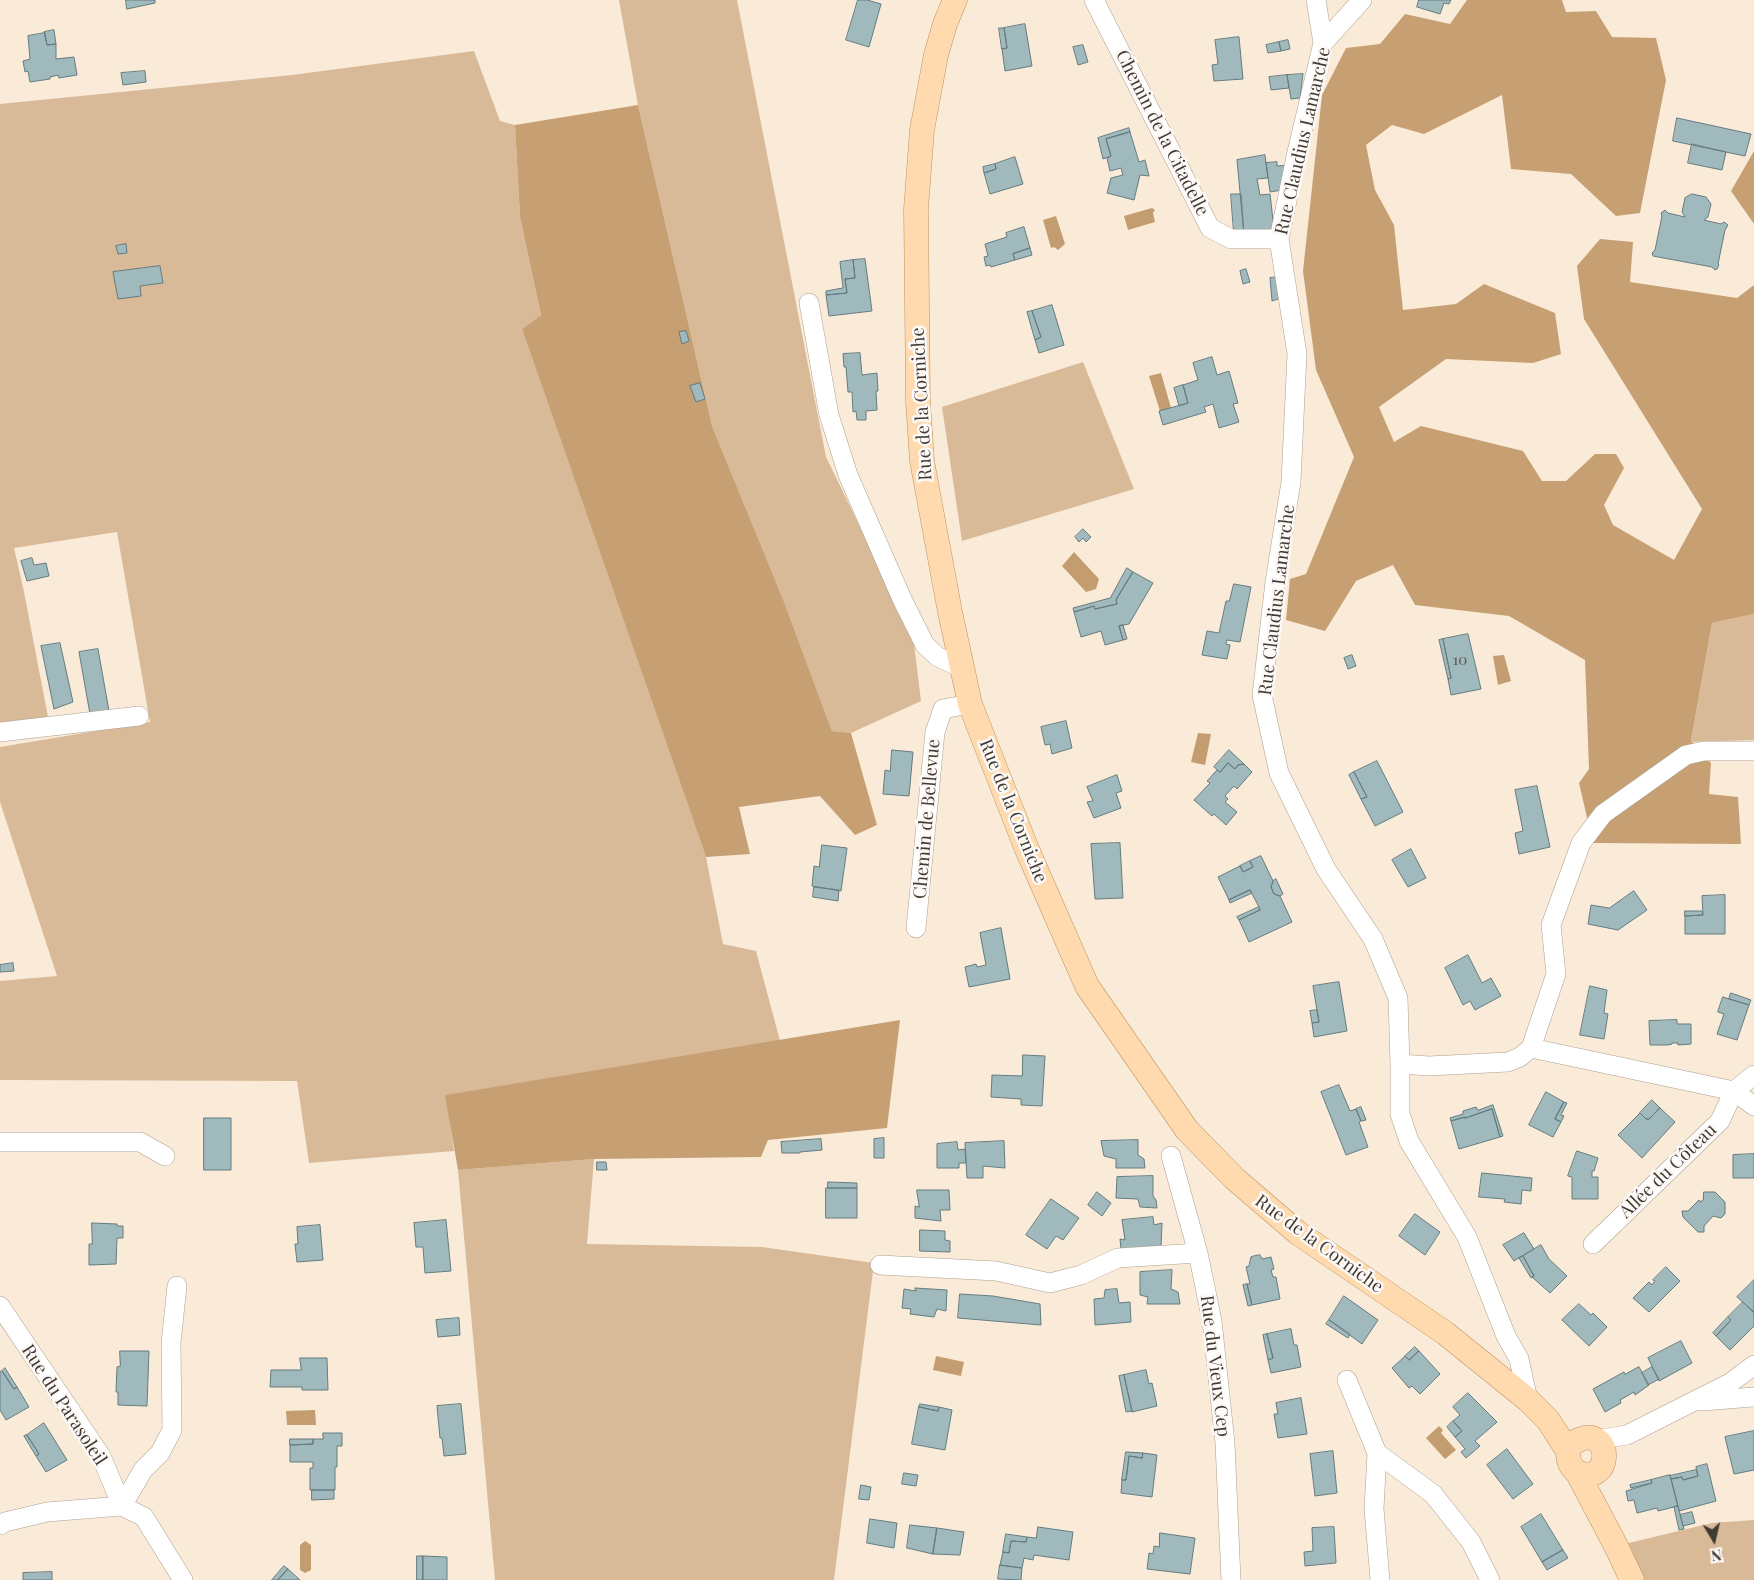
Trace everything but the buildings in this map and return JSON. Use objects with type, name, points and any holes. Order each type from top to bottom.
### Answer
[{"type":"main road","name":"Rue de la Corniche","points":[[955,0],[945,24],[936,55],[922,130],[916,209],[918,402],[922,461],[936,540],[970,704],[1026,847],[1087,986],[1187,1130],[1235,1180],[1298,1233],[1445,1333],[1528,1400],[1588,1455]]},
{"type":"main road","points":[[1588,1455],[1604,1522],[1632,1580]]},
{"type":"street","name":"Chemin de la Citadelle","points":[[1094,0],[1210,228],[1231,239],[1279,239]]},
{"type":"street","points":[[1316,0],[1323,43]]},
{"type":"street","name":"Rue Claudius Lamarche","points":[[1362,0],[1323,43],[1279,239],[1297,354],[1291,482],[1275,582],[1262,695],[1279,773],[1326,869],[1373,938],[1398,998],[1400,1114],[1409,1141],[1466,1237],[1506,1336],[1519,1359],[1528,1400]]},
{"type":"street","points":[[809,304],[829,416],[848,475],[902,599],[925,645],[938,657],[962,668]]},
{"type":"street","name":"Chemin de Bellevue","points":[[916,928],[934,732],[943,709],[970,704]]},
{"type":"street","points":[[0,732],[139,716]]},
{"type":"street","points":[[1400,1064],[1429,1066],[1508,1062],[1520,1057],[1531,1048],[1556,974],[1550,925],[1581,842],[1603,814],[1686,755],[1704,751],[1754,751]]},
{"type":"street","points":[[1531,1048],[1734,1091],[1754,1106]]},
{"type":"street","name":"Allée du Côteau","points":[[1593,1244],[1720,1121],[1734,1091],[1754,1075]]},
{"type":"street","points":[[0,1142],[140,1142],[165,1156]]},
{"type":"street","name":"Rue du Vieux Cep","points":[[1171,1156],[1198,1253],[1212,1321],[1226,1443],[1231,1580]]},
{"type":"street","points":[[880,1265],[996,1271],[1050,1283],[1081,1275],[1118,1258],[1198,1253]]},
{"type":"street","points":[[122,1506],[143,1470],[160,1453],[172,1430],[171,1343],[177,1286]]},
{"type":"street","name":"Rue du Parasoleil","points":[[0,1306],[101,1456],[122,1506]]},
{"type":"street","points":[[1588,1455],[1730,1383],[1754,1365]]},
{"type":"street","points":[[1347,1380],[1377,1454],[1374,1509],[1380,1580]]},
{"type":"street","points":[[1694,1402],[1754,1398]]},
{"type":"street","points":[[1377,1454],[1433,1494],[1471,1542],[1490,1580]]},
{"type":"street","points":[[2,1517],[122,1506],[144,1517],[183,1580]]},
{"type":"shaded area","points":[[619,0],[737,0],[826,457],[913,636],[921,701],[851,733],[832,731],[783,599],[712,426],[638,105]]},
{"type":"shaded area","points":[[1467,0],[1562,0],[1566,12],[1596,11],[1612,37],[1656,38],[1666,80],[1640,213],[1616,216],[1571,174],[1511,169],[1502,95],[1424,134],[1392,125],[1366,145],[1375,190],[1394,225],[1403,310],[1456,304],[1484,284],[1555,313],[1561,354],[1533,363],[1446,359],[1379,407],[1394,442],[1421,426],[1523,451],[1542,481],[1566,481],[1595,454],[1616,454],[1624,468],[1604,505],[1613,525],[1674,560],[1702,509],[1584,319],[1577,266],[1600,239],[1633,242],[1630,282],[1737,298],[1754,285],[1754,614],[1712,623],[1691,741],[1711,763],[1709,794],[1738,797],[1741,844],[1593,843],[1579,783],[1589,769],[1585,660],[1509,616],[1415,605],[1393,565],[1356,581],[1325,631],[1286,620],[1290,579],[1306,574],[1354,457],[1316,370],[1303,271],[1322,95],[1346,48],[1380,44],[1405,14],[1450,24]]},
{"type":"shaded area","points":[[474,51],[500,121],[515,125],[520,217],[541,315],[522,329],[706,857],[723,944],[756,951],[780,1041],[446,1095],[454,1151],[309,1163],[297,1081],[0,1080],[0,981],[57,976],[0,802],[0,747],[150,722],[117,532],[14,548],[48,717],[0,724],[0,104],[292,75]]},
{"type":"shaded area","points":[[638,105],[712,426],[783,599],[832,731],[851,733],[877,825],[855,835],[820,796],[739,807],[750,854],[706,857],[522,329],[541,315],[520,217],[515,125]]},
{"type":"shaded area","points":[[1754,151],[1754,224],[1731,191]]},
{"type":"shaded area","points":[[1152,208],[1155,210],[1153,213],[1155,222],[1128,230],[1124,216]]},
{"type":"shaded area","points":[[1056,216],[1065,244],[1058,250],[1054,247],[1051,248],[1043,220]]},
{"type":"shaded area","points":[[1083,362],[1134,489],[962,541],[942,407]]},
{"type":"shaded area","points":[[1161,373],[1171,408],[1160,411],[1149,376]]},
{"type":"shaded area","points":[[1074,552],[1099,579],[1096,589],[1086,592],[1062,566]]},
{"type":"shaded area","points":[[1754,614],[1754,740],[1691,742],[1712,623]]},
{"type":"shaded area","points":[[1504,655],[1511,681],[1498,685],[1493,656]]},
{"type":"shaded area","points":[[1198,733],[1211,734],[1205,765],[1191,762]]},
{"type":"shaded area","points":[[900,1020],[887,1128],[768,1140],[761,1157],[594,1159],[458,1170],[445,1095]]},
{"type":"shaded area","points":[[594,1159],[587,1244],[762,1247],[874,1263],[834,1580],[495,1580],[458,1170]]},
{"type":"shaded area","points":[[936,1356],[964,1362],[961,1376],[933,1370]]},
{"type":"shaded area","points":[[315,1410],[316,1425],[287,1425],[286,1411]]},
{"type":"shaded area","points":[[1439,1426],[1443,1430],[1441,1433],[1456,1450],[1445,1459],[1426,1438]]},
{"type":"shaded area","points":[[1754,1520],[1754,1580],[1632,1580],[1616,1546],[1712,1523]]},
{"type":"shaded area","points":[[305,1541],[311,1545],[311,1570],[305,1573],[300,1570],[300,1545]]}]
